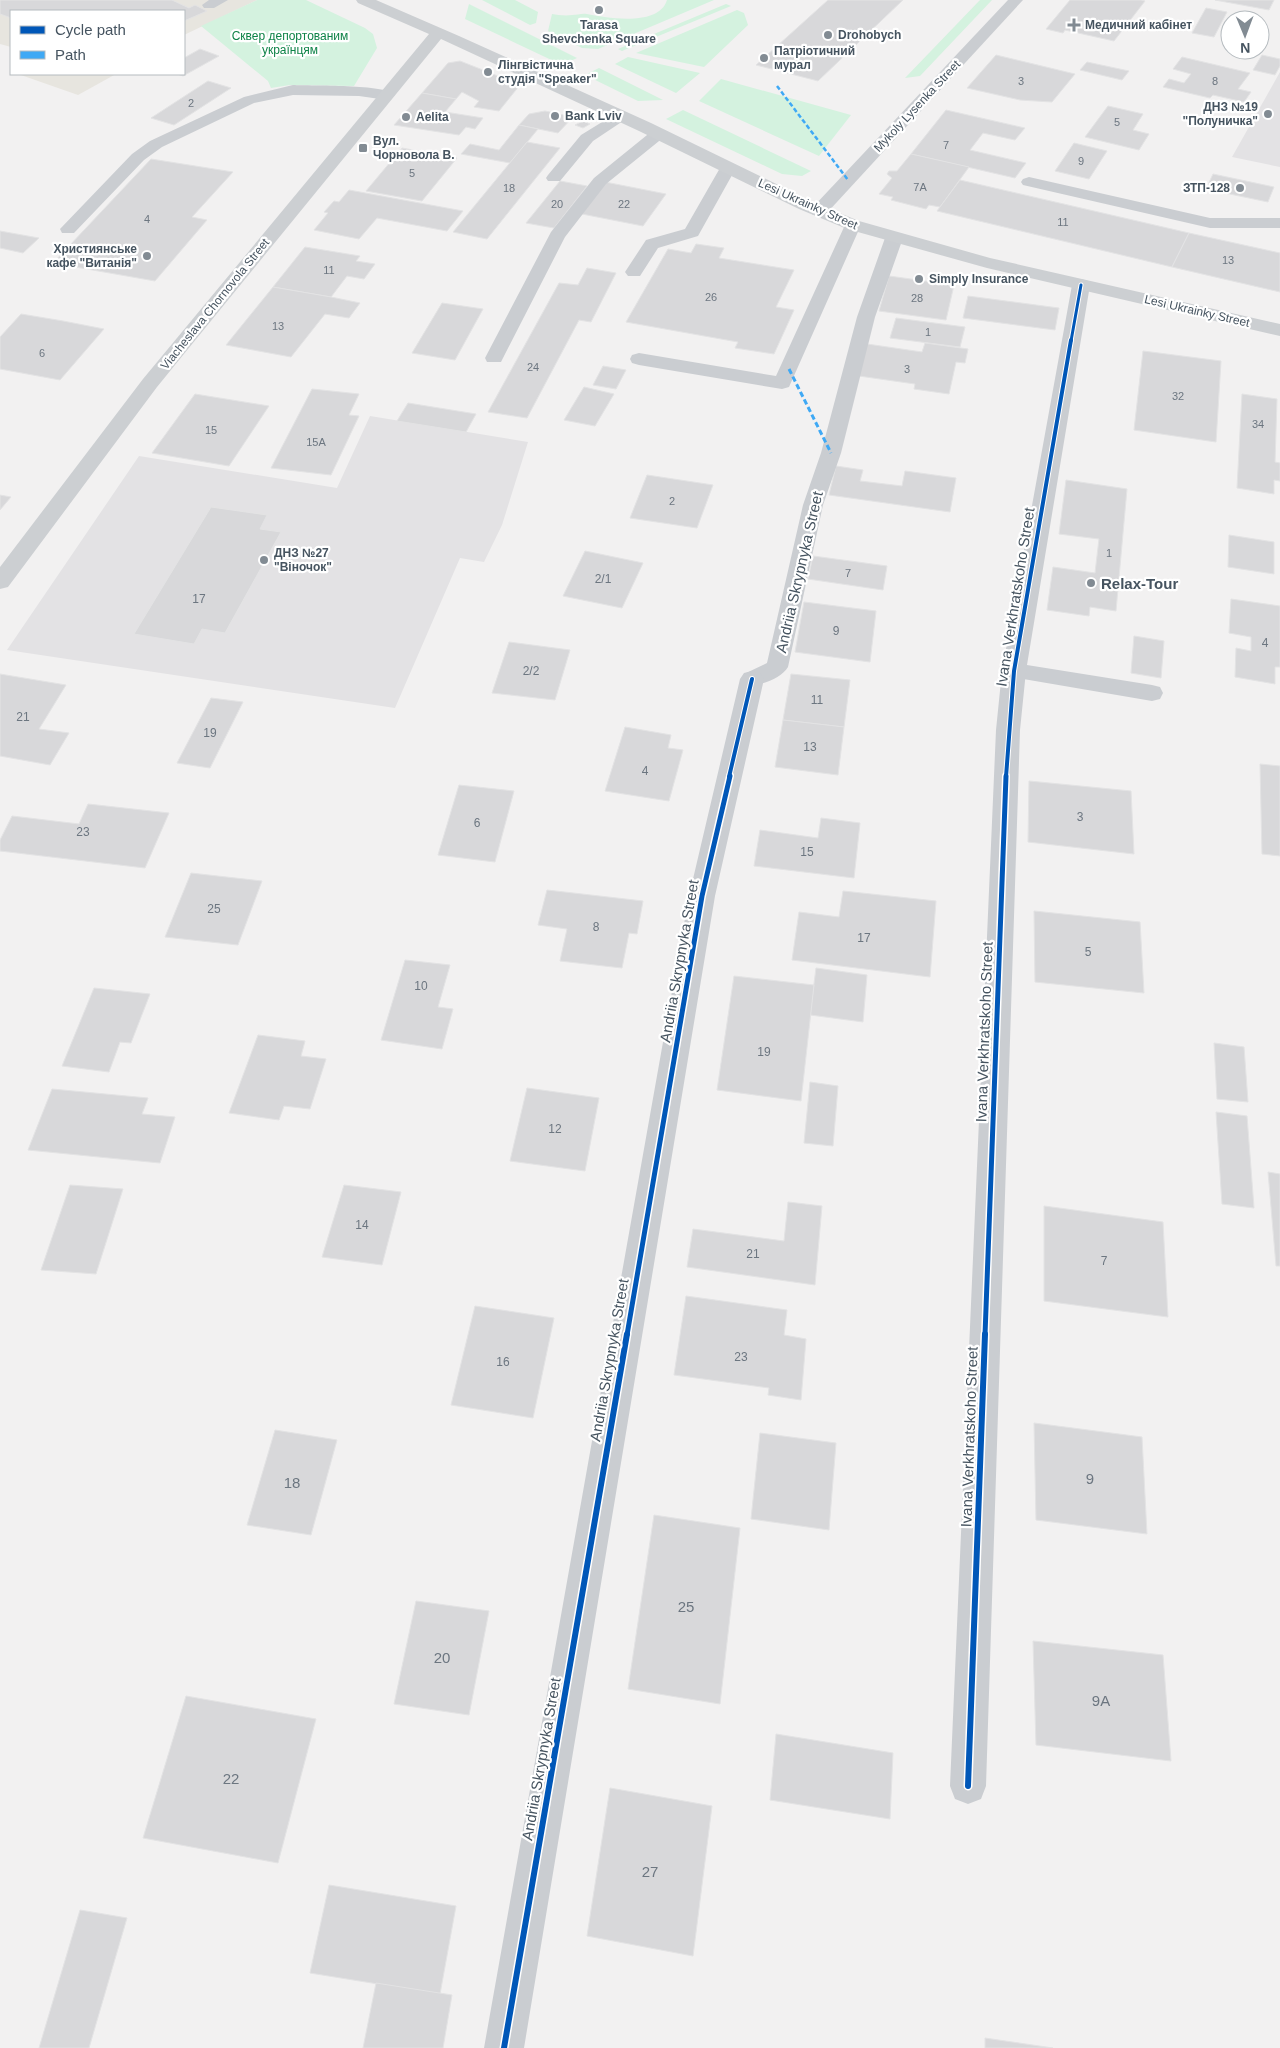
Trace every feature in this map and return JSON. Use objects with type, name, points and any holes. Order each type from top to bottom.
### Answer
[{"type":"street","name":"Lesi Ukrainky Street","points":[[363,0],[438,32],[819,211],[853,225],[894,238],[1081,285],[1280,330]]},
{"type":"street","name":"Mykoly Lysenka Street","points":[[819,211],[1016,0]]},
{"type":"street","name":"Viacheslava Chornovola Street","points":[[0,582],[150,383],[438,32]]},
{"type":"street","name":"Ivana Verkhratskoho Street","points":[[968,1786],[1008,730],[1014,671],[1081,285]]},
{"type":"street","name":"Andriia Skrypnyka Street","points":[[504,2048],[702,896],[752,679]]},
{"type":"lane","points":[[68,229],[138,156],[156,144],[249,100],[293,90],[359,91],[387,95]]},
{"type":"lane","points":[[554,178],[587,138],[620,116]]},
{"type":"lane","points":[[494,358],[557,236],[600,181],[658,134]]},
{"type":"lane","points":[[634,272],[652,244],[692,232],[728,168]]},
{"type":"lane","points":[[1029,182],[1210,223],[1280,224]]},
{"type":"lane","points":[[639,359],[782,383],[853,225]]},
{"type":"lane","name":"Andriia Skrypnyka Street","points":[[752,679],[777,667],[813,505],[831,453],[866,317],[894,238]]},
{"type":"lane","points":[[1014,671],[1152,693]]},
{"type":"shaded area","points":[[0,0],[257,0],[185,35],[185,10],[10,10],[10,47],[0,44]]},
{"type":"shaded area","name":"ДНЗ №19 \"Полуничка\"","points":[[1280,72],[1280,167],[1232,157]]},
{"type":"shaded area","points":[[21,75],[114,75],[78,95]]},
{"type":"shaded area","name":"ДНЗ №27 \"Віночок\"","points":[[370,416],[528,442],[502,525],[484,562],[460,558],[395,708],[7,650],[139,456],[337,488]]},
{"type":"green space","name":"Сквер депортованим українцям","points":[[257,0],[306,0],[365,28],[373,34],[377,48],[354,86],[290,85],[271,88],[268,81],[201,26]]},
{"type":"green space","points":[[482,0],[515,0],[538,12],[536,23],[530,25]]},
{"type":"green space","points":[[667,0],[714,0],[598,49],[582,48],[548,31],[552,14],[585,14],[632,19],[654,14],[662,9]]},
{"type":"green space","points":[[980,0],[992,0],[920,76],[905,78]]},
{"type":"green space","points":[[469,4],[577,58],[562,65],[465,19]]},
{"type":"green space","points":[[726,4],[731,6],[622,51],[618,49]]},
{"type":"green space","points":[[737,10],[744,13],[748,25],[704,67],[636,53]]},
{"type":"green space","points":[[628,57],[700,73],[676,93],[615,64]]},
{"type":"green space","points":[[599,68],[663,100],[638,101],[585,75]]},
{"type":"green space","points":[[721,79],[851,115],[819,156],[699,101]]},
{"type":"green space","points":[[683,110],[811,171],[802,176],[782,174],[666,119]]},
{"type":"building","points":[[0,0],[172,0],[189,8],[195,5],[207,11],[185,21],[185,10],[10,10],[10,18],[0,14]]},
{"type":"building","name":"Drohobych","points":[[828,0],[903,0],[818,81],[756,65]]},
{"type":"building","points":[[1070,0],[1145,1],[1114,41],[1065,30],[1063,33],[1046,29]]},
{"type":"building","points":[[1215,0],[1274,0],[1269,10]]},
{"type":"building","points":[[1206,8],[1220,11],[1220,25],[1214,37],[1192,33]]},
{"type":"building","points":[[200,49],[219,56],[185,75],[185,57]]},
{"type":"building","points":[[996,55],[1075,74],[1052,102],[1020,100],[967,88]]},
{"type":"building","points":[[1182,57],[1250,73],[1238,89],[1251,92],[1244,102],[1213,95],[1210,98],[1163,87],[1169,79],[1184,83],[1191,74],[1173,69]]},
{"type":"building","points":[[1270,57],[1280,59],[1280,66],[1275,75],[1253,70],[1259,60],[1270,60]]},
{"type":"building","points":[[460,61],[520,85],[499,111],[474,107],[479,101],[462,92],[456,99],[422,93],[448,63]]},
{"type":"building","points":[[1087,62],[1129,71],[1122,80],[1080,70]]},
{"type":"building","points":[[208,81],[231,88],[174,125],[151,118]]},
{"type":"building","points":[[422,93],[456,99],[445,112],[483,118],[475,129],[466,127],[459,135],[394,125]]},
{"type":"building","points":[[1108,106],[1143,114],[1133,130],[1149,134],[1139,150],[1085,137]]},
{"type":"building","points":[[946,110],[1025,128],[1015,140],[983,133],[970,150],[1026,163],[1015,178],[911,154]]},
{"type":"building","points":[[545,111],[573,117],[558,133],[519,125],[529,114]]},
{"type":"building","points":[[583,121],[590,124],[583,128],[575,125]]},
{"type":"building","points":[[519,125],[538,129],[510,163],[461,154],[470,144],[499,150]]},
{"type":"building","points":[[527,142],[560,148],[487,239],[453,232]]},
{"type":"building","points":[[1074,143],[1107,151],[1089,179],[1055,171]]},
{"type":"building","points":[[402,148],[457,158],[422,201],[366,191]]},
{"type":"building","points":[[911,154],[969,167],[940,207],[929,205],[926,209],[891,200],[893,197],[879,194],[892,178],[887,174],[889,171],[897,171]]},
{"type":"building","points":[[151,159],[233,172],[192,217],[207,220],[155,281],[53,263]]},
{"type":"building","name":"ЗТП-128","points":[[1213,174],[1274,187],[1268,202],[1206,189]]},
{"type":"building","points":[[960,180],[1189,233],[1172,267],[937,211]]},
{"type":"building","points":[[560,181],[587,186],[554,228],[526,223]]},
{"type":"building","points":[[605,182],[666,194],[643,226],[582,214]]},
{"type":"building","points":[[349,190],[463,211],[447,231],[377,218],[359,239],[314,230],[328,213],[324,212],[334,201],[339,202]]},
{"type":"building","points":[[0,231],[39,238],[23,253],[0,248]]},
{"type":"building","points":[[1189,233],[1280,253],[1280,292],[1172,267]]},
{"type":"building","points":[[696,244],[724,248],[719,258],[794,270],[776,307],[794,310],[774,354],[735,348],[738,342],[626,322],[668,249],[691,253]]},
{"type":"building","points":[[305,247],[360,256],[356,261],[375,264],[364,279],[347,276],[331,297],[273,287]]},
{"type":"building","points":[[587,268],[616,273],[591,322],[579,320],[527,418],[488,412],[559,283],[578,285]]},
{"type":"building","points":[[889,276],[954,285],[946,320],[879,311]]},
{"type":"building","points":[[273,287],[360,303],[349,318],[325,314],[291,357],[226,345]]},
{"type":"building","points":[[968,296],[1059,308],[1055,330],[963,318]]},
{"type":"building","points":[[442,303],[483,309],[455,360],[412,353]]},
{"type":"building","points":[[21,314],[104,329],[60,380],[0,369],[0,337]]},
{"type":"building","points":[[896,318],[965,327],[960,347],[890,338]]},
{"type":"building","points":[[925,343],[968,349],[965,363],[956,362],[949,394],[914,389],[915,384],[859,376],[867,344],[922,352]]},
{"type":"building","points":[[1143,351],[1221,361],[1216,442],[1134,430]]},
{"type":"building","points":[[603,366],[626,370],[616,389],[593,385]]},
{"type":"building","points":[[584,387],[614,394],[595,426],[564,420]]},
{"type":"building","points":[[312,389],[359,394],[349,415],[359,416],[331,475],[271,468]]},
{"type":"building","points":[[195,394],[269,406],[229,466],[152,453]]},
{"type":"building","points":[[1242,394],[1277,399],[1275,462],[1280,463],[1280,481],[1274,480],[1274,494],[1237,488]]},
{"type":"building","points":[[408,403],[476,414],[466,432],[397,421]]},
{"type":"building","points":[[836,466],[863,470],[860,481],[902,486],[905,471],[956,478],[950,512],[829,495]]},
{"type":"building","points":[[647,475],[713,485],[697,528],[630,518]]},
{"type":"building","points":[[1066,480],[1127,489],[1116,611],[1090,607],[1089,616],[1047,610],[1053,567],[1095,573],[1099,539],[1059,534]]},
{"type":"building","points":[[0,495],[11,497],[0,510]]},
{"type":"building","points":[[211,507],[267,515],[260,529],[281,532],[225,633],[202,629],[194,644],[134,634]]},
{"type":"building","points":[[1229,535],[1274,542],[1274,574],[1228,567]]},
{"type":"building","points":[[585,551],[643,563],[622,608],[563,596]]},
{"type":"building","points":[[813,556],[887,566],[883,590],[808,579]]},
{"type":"building","points":[[1231,599],[1280,606],[1280,667],[1275,667],[1275,684],[1235,677],[1236,648],[1251,651],[1251,637],[1229,633]]},
{"type":"building","points":[[804,602],[876,611],[870,662],[795,652]]},
{"type":"building","points":[[1134,636],[1164,641],[1161,678],[1131,673]]},
{"type":"building","points":[[509,642],[570,650],[555,700],[492,693]]},
{"type":"building","points":[[0,674],[66,685],[39,729],[69,733],[50,765],[0,756]]},
{"type":"building","points":[[791,674],[850,680],[844,727],[783,720]]},
{"type":"building","points":[[211,698],[243,702],[210,768],[177,763]]},
{"type":"building","points":[[783,720],[844,727],[838,775],[775,767]]},
{"type":"building","points":[[625,727],[671,735],[668,748],[683,750],[669,801],[605,791]]},
{"type":"building","points":[[1260,764],[1280,766],[1280,856],[1262,854]]},
{"type":"building","points":[[1029,781],[1131,791],[1134,854],[1028,842]]},
{"type":"building","points":[[459,785],[514,791],[495,862],[438,855]]},
{"type":"building","points":[[88,804],[169,813],[145,868],[0,851],[0,840],[12,816],[79,824]]},
{"type":"building","points":[[821,818],[860,823],[854,878],[754,866],[760,830],[818,838]]},
{"type":"building","points":[[191,873],[262,881],[238,945],[165,937]]},
{"type":"building","points":[[547,890],[643,901],[637,934],[629,933],[622,968],[560,961],[567,929],[538,925]]},
{"type":"building","points":[[843,891],[936,901],[930,977],[792,960],[799,912],[839,917]]},
{"type":"building","points":[[1034,911],[1140,922],[1144,993],[1035,982]]},
{"type":"building","points":[[405,960],[450,965],[438,1007],[453,1009],[442,1049],[381,1040]]},
{"type":"building","points":[[816,968],[867,975],[863,1022],[810,1015]]},
{"type":"building","points":[[734,976],[814,985],[801,1101],[717,1090]]},
{"type":"building","points":[[94,988],[150,994],[131,1043],[120,1042],[109,1072],[62,1066]]},
{"type":"building","points":[[258,1035],[305,1041],[301,1056],[326,1059],[310,1109],[284,1106],[279,1120],[229,1113]]},
{"type":"building","points":[[1214,1043],[1244,1047],[1248,1102],[1217,1099]]},
{"type":"building","points":[[810,1082],[838,1086],[833,1146],[804,1143]]},
{"type":"building","points":[[527,1088],[599,1098],[585,1171],[510,1161]]},
{"type":"building","points":[[52,1089],[148,1098],[142,1114],[175,1117],[160,1163],[28,1150]]},
{"type":"building","points":[[1216,1112],[1247,1116],[1254,1208],[1222,1204]]},
{"type":"building","points":[[1268,1172],[1280,1174],[1280,1266],[1276,1266]]},
{"type":"building","points":[[70,1185],[123,1189],[96,1274],[41,1270]]},
{"type":"building","points":[[344,1185],[401,1192],[382,1265],[322,1257]]},
{"type":"building","points":[[788,1202],[822,1206],[815,1285],[687,1267],[693,1229],[784,1241]]},
{"type":"building","points":[[1044,1206],[1163,1222],[1168,1317],[1044,1301]]},
{"type":"building","points":[[686,1296],[787,1310],[784,1335],[806,1339],[801,1400],[768,1395],[769,1388],[674,1375]]},
{"type":"building","points":[[475,1306],[554,1318],[533,1418],[451,1405]]},
{"type":"building","points":[[1034,1423],[1142,1437],[1147,1534],[1036,1520]]},
{"type":"building","points":[[275,1430],[337,1440],[311,1535],[247,1525]]},
{"type":"building","points":[[760,1433],[836,1443],[829,1530],[751,1519]]},
{"type":"building","points":[[654,1515],[740,1528],[720,1704],[628,1689]]},
{"type":"building","points":[[416,1601],[489,1611],[469,1715],[394,1704]]},
{"type":"building","points":[[1033,1641],[1163,1655],[1171,1761],[1036,1745]]},
{"type":"building","points":[[186,1696],[316,1719],[278,1863],[143,1838]]},
{"type":"building","points":[[776,1734],[893,1753],[890,1819],[770,1800]]},
{"type":"building","points":[[610,1788],[712,1806],[693,1956],[587,1936]]},
{"type":"building","points":[[329,1885],[456,1906],[440,1994],[310,1973]]},
{"type":"building","points":[[80,1910],[127,1918],[89,2048],[39,2048]]},
{"type":"building","points":[[376,1983],[452,1995],[443,2048],[363,2048]]},
{"type":"building","points":[[985,2038],[1053,2048],[985,2048]]},
{"type":"marked path","points":[[777,86],[848,180]]},
{"type":"marked path","points":[[789,369],[831,453]]},
{"type":"cycle path","points":[[968,1786],[1008,730],[1014,671],[1081,285]]},
{"type":"cycle path","points":[[504,2048],[702,896],[752,679]]},
{"type":"place","name":"Tarasa Shevchenka Square","points":[[599,10]]},
{"type":"place","name":"Медичний кабінет","points":[[1074,25]]},
{"type":"place","name":"Drohobych","points":[[828,35]]},
{"type":"place","name":"Патріотичний мурал","points":[[764,58]]},
{"type":"place","name":"Лінгвістична студія \"Speaker\"","points":[[488,72]]},
{"type":"place","name":"ДНЗ №19 \"Полуничка\"","points":[[1268,114]]},
{"type":"place","name":"Bank Lviv","points":[[555,116]]},
{"type":"place","name":"Aelita","points":[[406,117]]},
{"type":"place","name":"Вул. Чорновола В.","points":[[363,148]]},
{"type":"place","name":"ЗТП-128","points":[[1240,188]]},
{"type":"place","name":"Християнське кафе \"Витанія\"","points":[[147,256]]},
{"type":"place","name":"Simply Insurance","points":[[919,279]]},
{"type":"place","name":"ДНЗ №27 \"Віночок\"","points":[[264,560]]},
{"type":"place","name":"Relax-Tour","points":[[1091,583]]}]
